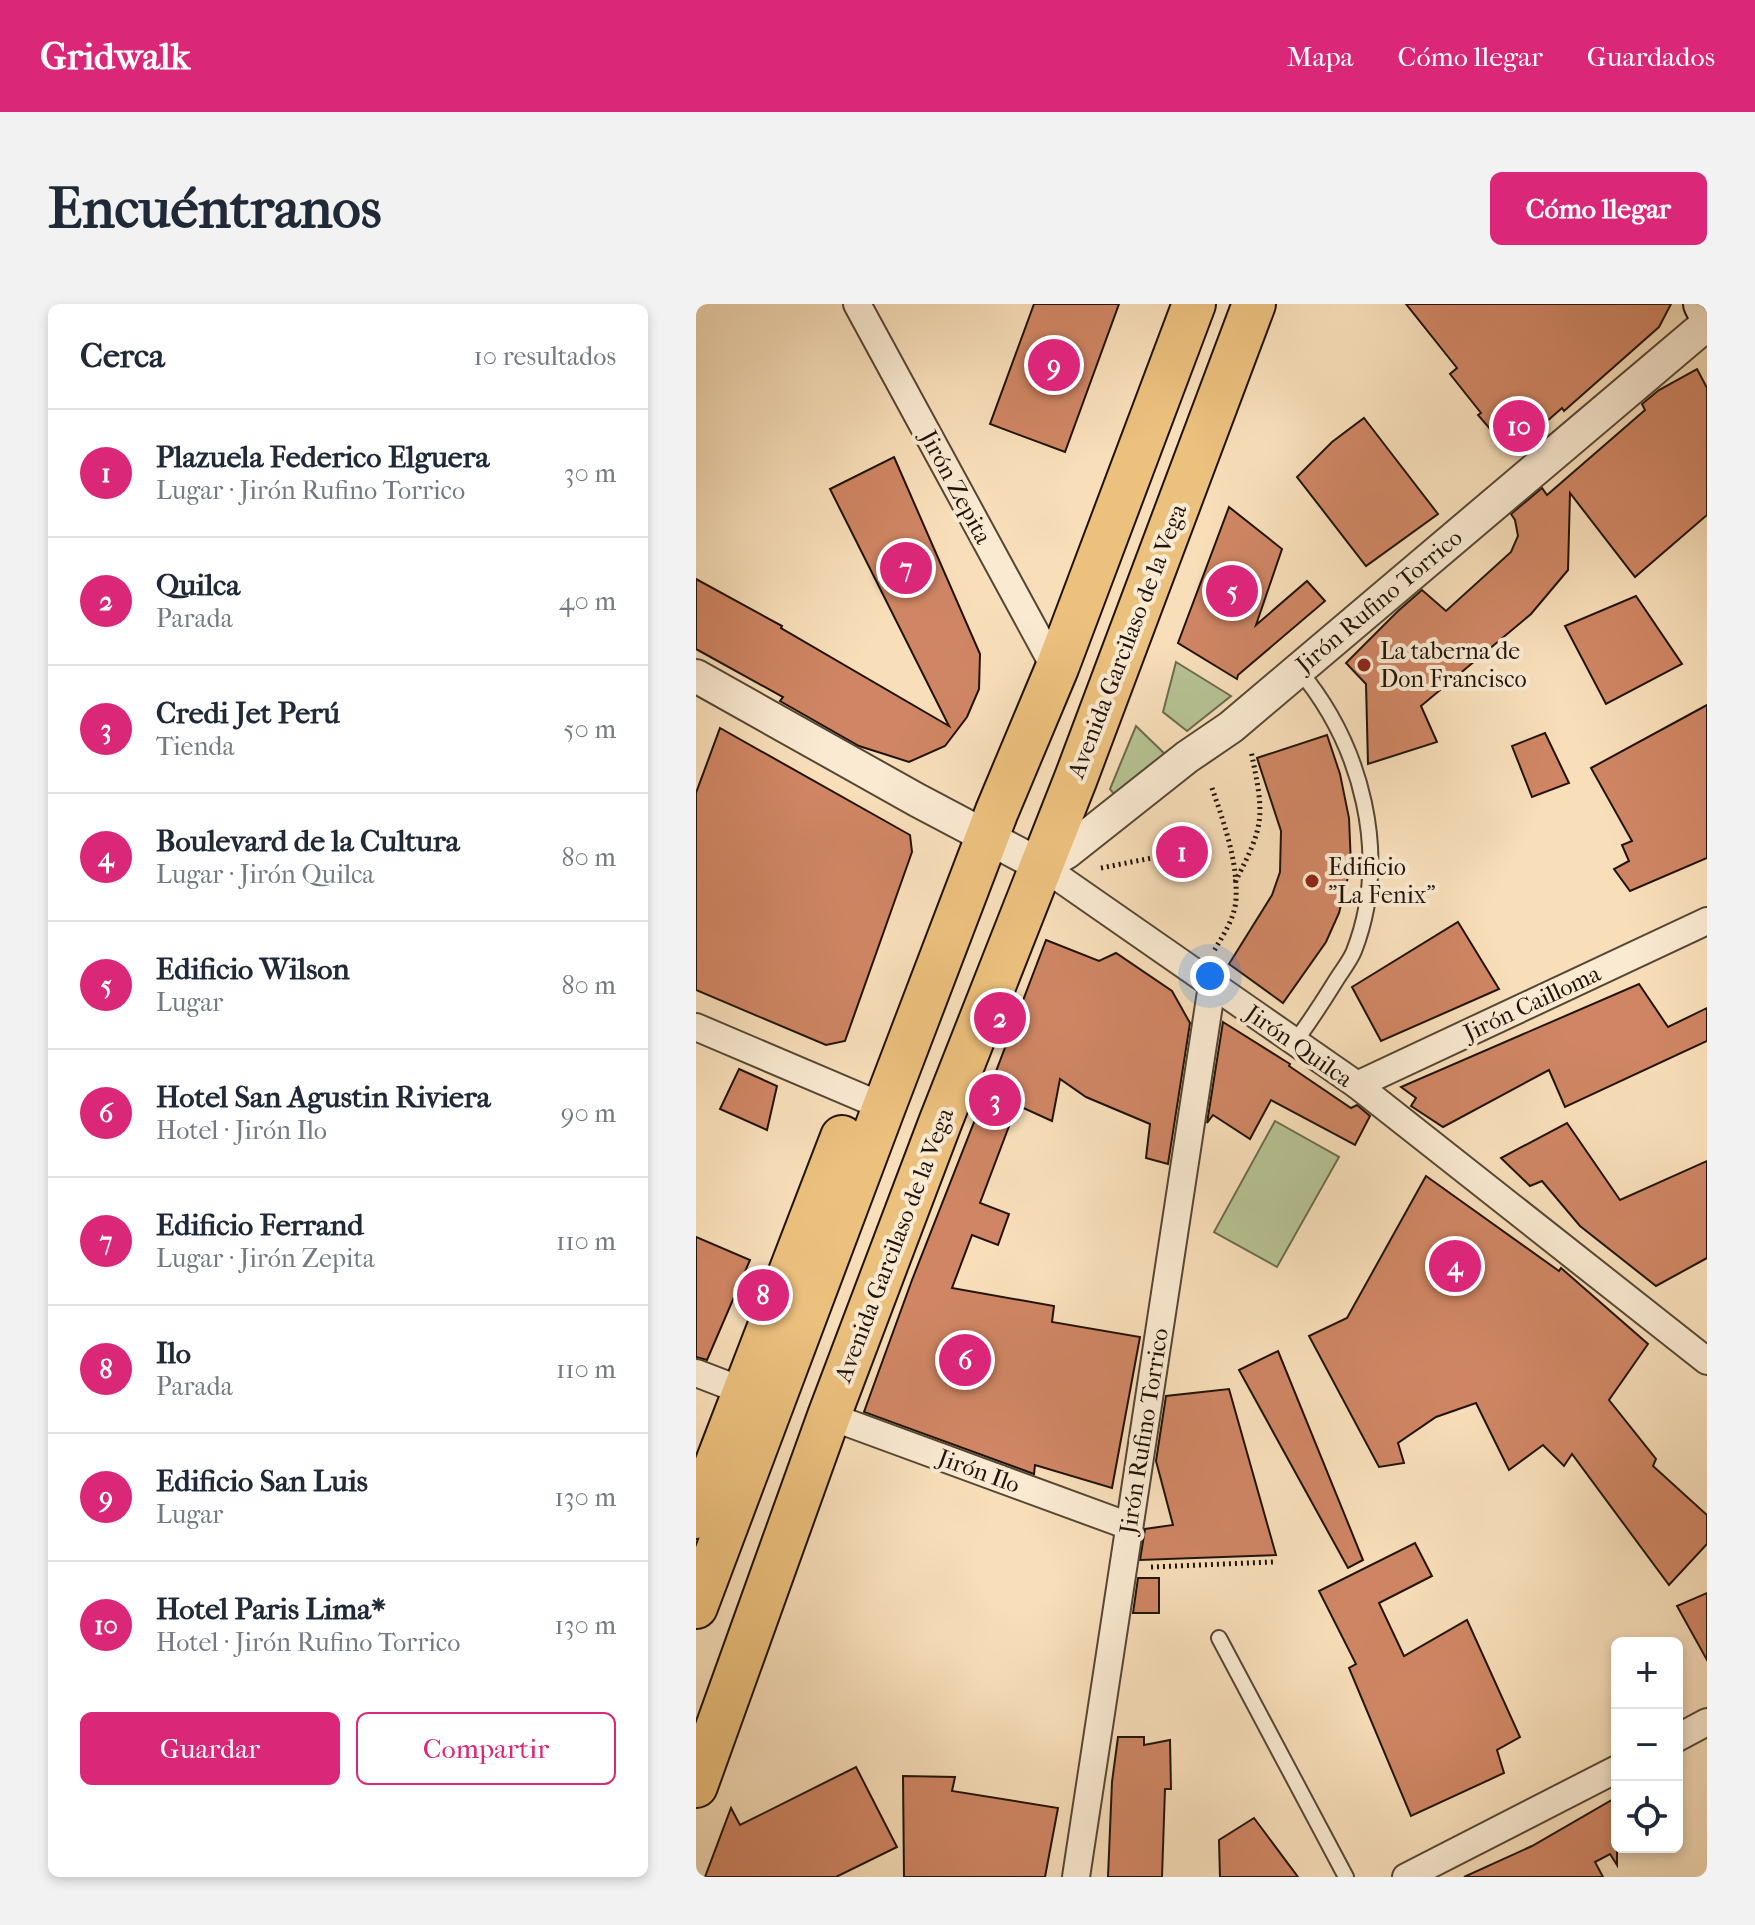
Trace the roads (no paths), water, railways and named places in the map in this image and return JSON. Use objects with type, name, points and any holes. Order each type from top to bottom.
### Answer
[{"type":"main road","points":[[1048,655],[1166,304]]},
{"type":"main road","points":[[696,1607],[758,1397],[870,1102],[976,831],[1194,304]]},
{"type":"main road","name":"Avenida Garcilaso de la Vega","points":[[696,1786],[829,1416],[1042,866],[1254,304]]},
{"type":"main road","points":[[1703,304],[1707,312]]},
{"type":"main road","points":[[696,1517],[758,1397]]},
{"type":"street","name":"Jirón Zepita","points":[[857,304],[1048,655]]},
{"type":"street","name":"Jirón Rufino Torrico","points":[[1042,866],[1067,852],[1187,757],[1231,727],[1707,324]]},
{"type":"street","name":"Jirón Quilca","points":[[696,676],[1042,866],[1357,1085],[1707,1361]]},
{"type":"street","name":"Jirón Cailloma","points":[[1357,1085],[1707,921]]},
{"type":"street","name":"Jirón Rufino Torrico","points":[[1076,1877],[1129,1526],[1204,980]]},
{"type":"street","points":[[696,1027],[870,1102]]},
{"type":"street","points":[[696,1373],[758,1397]]},
{"type":"street","name":"Jirón Ilo","points":[[829,1416],[1129,1526]]},
{"type":"street","points":[[1683,1735],[1707,1722]]},
{"type":"street","points":[[1406,1877],[1611,1772]]},
{"type":"lane","points":[[1294,1043],[1354,952],[1366,909],[1370,858],[1366,806],[1352,756],[1321,697],[1298,669]]},
{"type":"lane","points":[[1219,1638],[1346,1877]]},
{"type":"place","name":"Edificio San Luis","points":[[1054,365]]},
{"type":"place","name":"Hotel Paris Lima*","points":[[1519,426]]},
{"type":"place","name":"Edificio Ferrand","points":[[906,568]]},
{"type":"place","name":"Edificio Wilson","points":[[1232,591]]},
{"type":"place","name":"La taberna de Don Francisco","points":[[1364,665]]},
{"type":"place","name":"Plazuela Federico Elguera","points":[[1182,852]]},
{"type":"place","name":"Edificio \"La Fenix\"","points":[[1312,881]]},
{"type":"place","name":"Quilca","points":[[1000,1018]]},
{"type":"place","name":"Credi Jet Perú","points":[[995,1100]]},
{"type":"place","name":"Boulevard de la Cultura","points":[[1455,1266]]},
{"type":"place","name":"Ilo","points":[[763,1295]]},
{"type":"place","name":"Hotel San Agustin Riviera","points":[[965,1360]]}]
